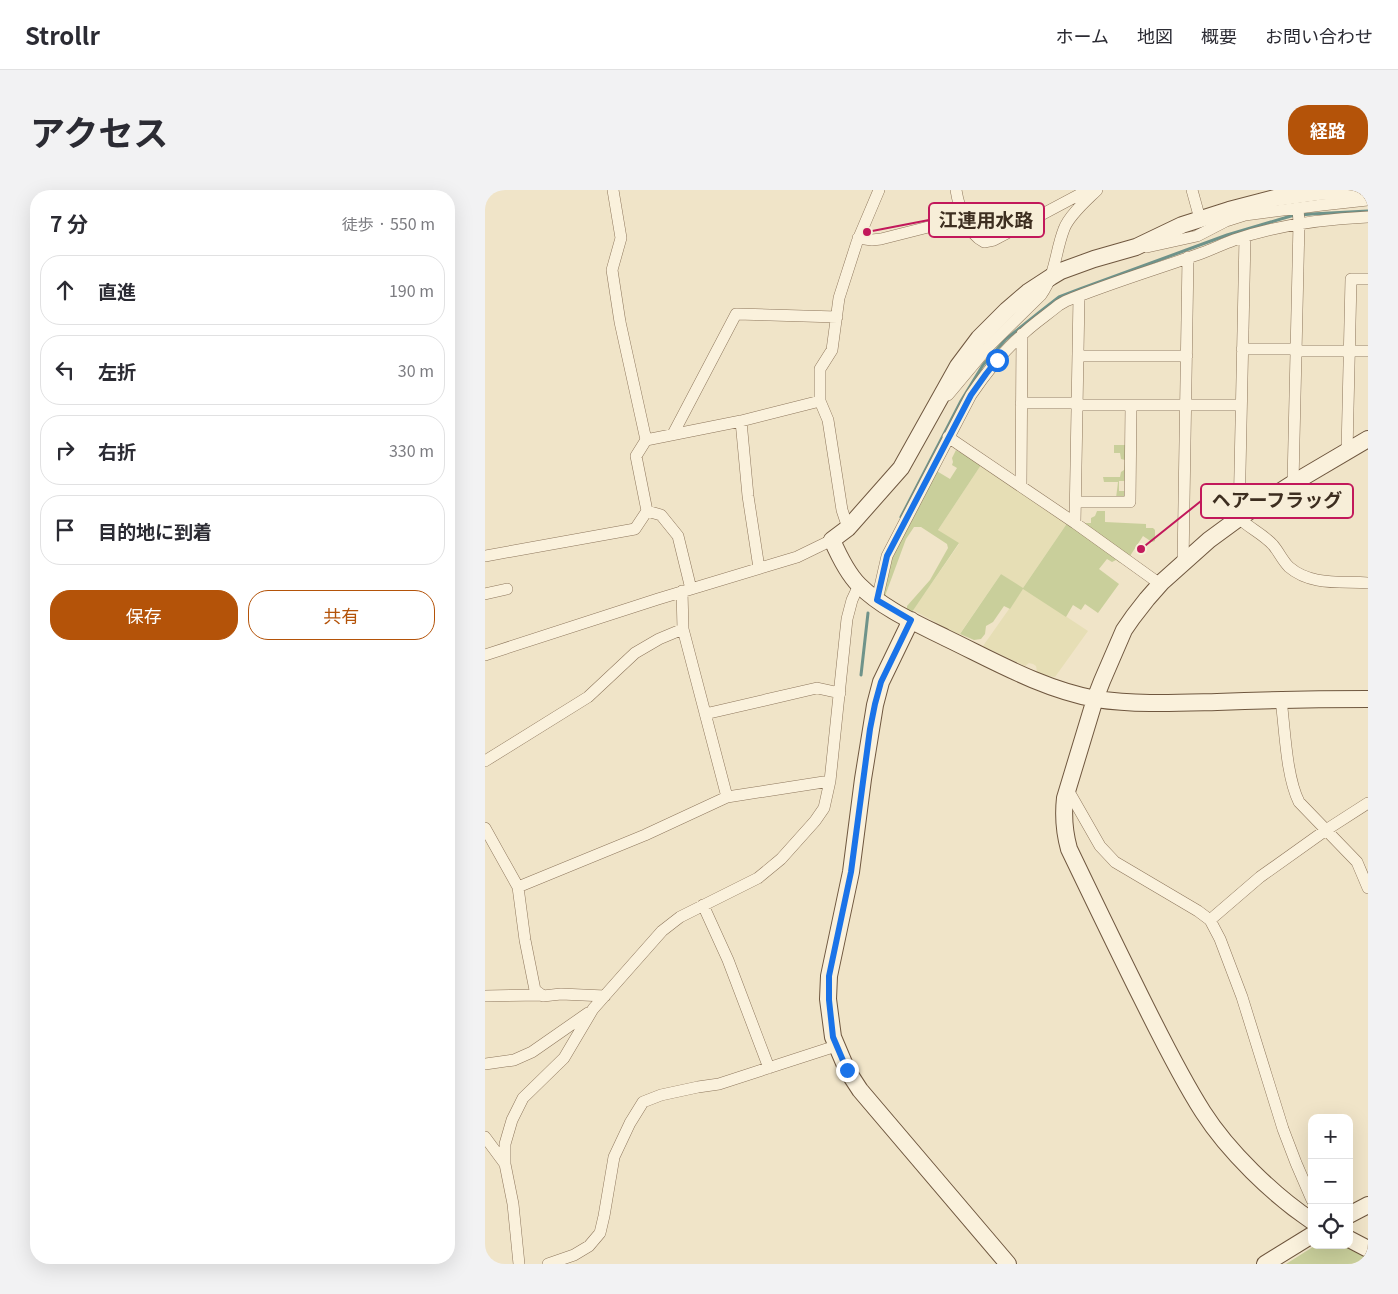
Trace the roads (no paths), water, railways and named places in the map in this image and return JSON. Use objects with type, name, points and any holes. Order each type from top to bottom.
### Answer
[{"type":"street","points":[[485,556],[635,529],[647,511],[636,456],[646,440],[620,322],[613,270],[621,238],[613,190]]},
{"type":"street","points":[[848,528],[842,510],[828,420],[820,401],[821,369],[832,350],[839,298],[858,238],[879,190]]},
{"type":"street","points":[[956,190],[964,218],[979,240],[983,242],[987,242],[1087,190]]},
{"type":"street","points":[[1051,277],[1065,226],[1085,201],[1097,190]]},
{"type":"street","points":[[1192,190],[1200,219]]},
{"type":"street","points":[[1136,247],[1156,245],[1197,236],[1235,213],[1275,194],[1362,190]]},
{"type":"street","points":[[485,654],[797,557],[832,540],[848,528],[901,468],[958,366],[979,338],[1027,292],[1061,271],[1136,247],[1182,225],[1200,219],[1235,213],[1368,200]]},
{"type":"street","points":[[1293,483],[1298,208]]},
{"type":"street","points":[[877,600],[887,556],[971,395],[1003,345],[1022,334],[1059,305],[1079,296],[1245,237],[1322,219],[1368,217]]},
{"type":"street","points":[[858,238],[881,239],[964,218]]},
{"type":"street","points":[[1197,236],[1203,252]]},
{"type":"street","points":[[1239,518],[1245,237]]},
{"type":"street","points":[[1183,564],[1188,257]]},
{"type":"street","points":[[1347,452],[1351,279],[1368,279]]},
{"type":"street","points":[[1075,523],[1079,296]]},
{"type":"street","points":[[673,434],[736,314],[837,317]]},
{"type":"street","points":[[1021,486],[1022,334]]},
{"type":"street","points":[[1242,349],[1368,351]]},
{"type":"street","points":[[1078,356],[1187,356]]},
{"type":"street","points":[[646,440],[741,421],[820,401]]},
{"type":"street","points":[[1021,403],[1241,405]]},
{"type":"street","points":[[1076,502],[1130,502],[1131,405]]},
{"type":"street","points":[[741,421],[747,496],[759,568]]},
{"type":"street","points":[[948,437],[1161,584]]},
{"type":"street","points":[[1308,1218],[1276,1193],[1230,1147],[1203,1113],[1177,1067],[1069,849],[1063,825],[1063,811],[1095,698],[1125,630],[1136,612],[1161,584],[1209,540],[1293,483],[1368,440]]},
{"type":"street","points":[[647,511],[661,514],[678,536],[687,590],[683,629],[727,797]]},
{"type":"street","points":[[1239,518],[1274,546],[1282,560],[1303,575],[1320,581],[1368,583]]},
{"type":"street","points":[[832,540],[847,569],[859,585],[877,600],[911,620],[1030,679],[1069,692],[1126,702],[1164,703],[1368,699]]},
{"type":"street","points":[[519,1264],[513,1204],[505,1164],[505,1144],[511,1120],[523,1098],[564,1058],[593,1010],[661,931],[680,917],[758,878],[781,858],[815,821],[824,808],[840,693],[847,619],[852,600],[859,585]]},
{"type":"street","points":[[485,594],[507,590]]},
{"type":"street","points":[[911,620],[881,682],[870,729],[851,872],[829,976],[829,1000],[833,1037],[847,1070],[860,1090],[1009,1264]]},
{"type":"street","points":[[485,761],[588,697],[635,653],[659,639],[683,629]]},
{"type":"street","points":[[705,714],[817,688],[840,693]]},
{"type":"street","points":[[1281,700],[1288,759],[1295,793],[1299,802],[1357,862],[1368,888]]},
{"type":"street","points":[[518,887],[645,835],[727,797],[829,781]]},
{"type":"street","points":[[1068,790],[1100,846],[1115,862],[1210,920],[1220,939],[1242,997],[1283,1129],[1308,1191]]},
{"type":"street","points":[[1210,920],[1260,877],[1368,803]]},
{"type":"street","points":[[485,828],[518,887],[525,940],[535,990],[542,995]]},
{"type":"street","points":[[703,905],[728,960],[769,1068]]},
{"type":"street","points":[[485,996],[543,996],[561,994],[605,996]]},
{"type":"street","points":[[485,1064],[514,1060],[531,1052],[593,1010]]},
{"type":"street","points":[[548,1264],[574,1255],[589,1246],[600,1233],[614,1157],[630,1123],[643,1102],[661,1095],[719,1084],[836,1046]]},
{"type":"street","points":[[485,1137],[505,1164]]},
{"type":"street","points":[[1353,1212],[1368,1205]]},
{"type":"street","points":[[1265,1264],[1308,1238]]},
{"type":"street","points":[[1353,1241],[1368,1248]]},
{"type":"waterway","points":[[901,517],[961,401],[983,365],[1006,339],[1059,297],[1227,235],[1291,216],[1368,211]]},
{"type":"waterway","points":[[861,675],[868,613]]},
{"type":"place","name":"江連用水路","points":[[867,232]]},
{"type":"place","name":"ヘアーフラッグ","points":[[1141,549]]}]
